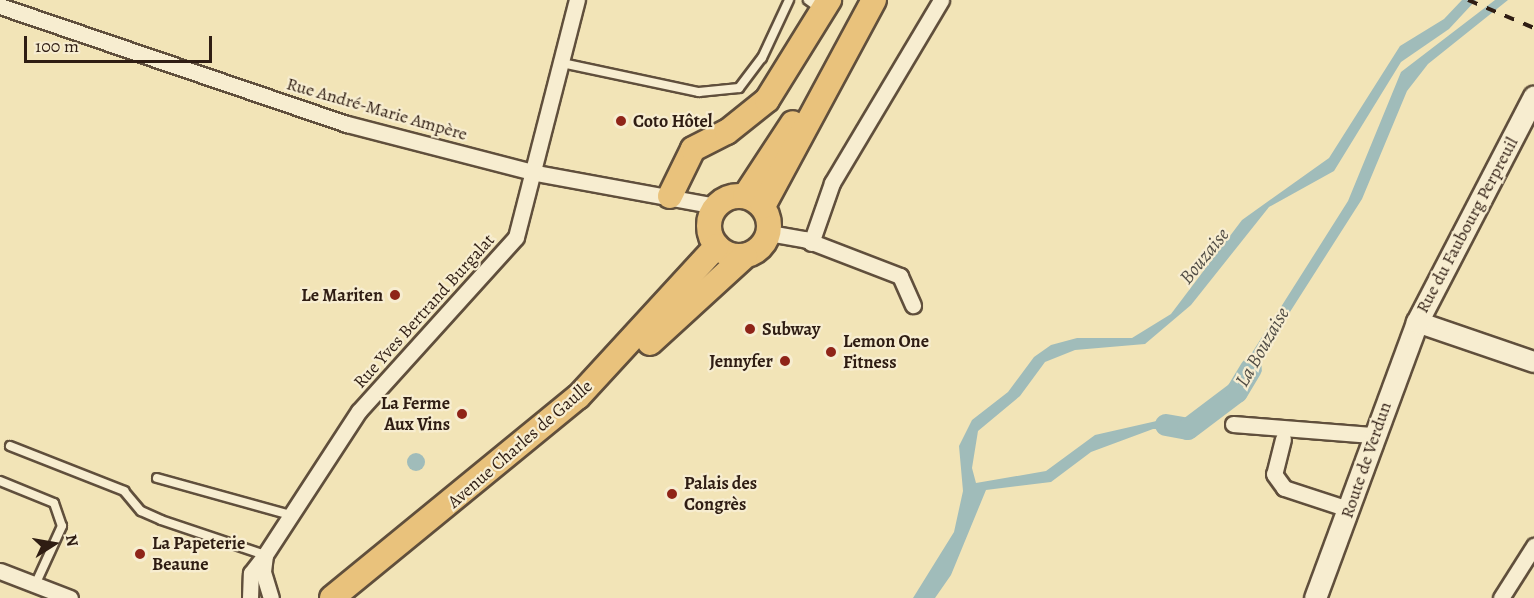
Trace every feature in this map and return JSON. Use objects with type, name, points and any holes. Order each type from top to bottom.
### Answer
[{"type":"main road","points":[[754,201],[867,0]]},
{"type":"main road","points":[[754,201],[874,0]]},
{"type":"main road","points":[[670,196],[693,148],[727,132],[767,100],[820,4]]},
{"type":"main road","name":"Rue du Faubourg Perpreuil","points":[[1417,322],[1534,96]]},
{"type":"main road","points":[[745,256],[717,246],[709,222],[716,206],[754,201]]},
{"type":"main road","points":[[754,201],[769,233]]},
{"type":"main road","name":"Avenue Charles de Gaulle","points":[[360,598],[594,398],[715,278],[760,248],[769,233]]},
{"type":"main road","name":"Avenue Charles de Gaulle","points":[[332,598],[578,397],[717,246]]},
{"type":"main road","name":"Route de Verdun","points":[[1315,598],[1372,435],[1417,322]]},
{"type":"street","name":"Rue Yves Bertrand Burgalat","points":[[250,598],[251,573],[358,411],[507,252],[536,173],[577,0]]},
{"type":"street","points":[[811,243],[832,183],[941,0]]},
{"type":"street","name":"Rue André-Marie Ampère","points":[[0,6],[347,124],[536,173],[716,206]]},
{"type":"street","points":[[769,233],[811,243],[900,276],[913,305]]},
{"type":"street","points":[[1417,322],[1534,362]]},
{"type":"street","points":[[1233,424],[1372,435]]},
{"type":"street","points":[[1283,439],[1275,474],[1284,488],[1348,509]]},
{"type":"street","points":[[1501,598],[1534,546]]},
{"type":"street","points":[[265,555],[263,572],[271,598]]},
{"type":"street","points":[[0,571],[70,598]]},
{"type":"lane","points":[[562,63],[699,92],[739,88],[762,58],[789,0]]},
{"type":"lane","points":[[10,446],[124,491],[151,515],[265,555]]},
{"type":"lane","points":[[157,478],[290,515]]},
{"type":"lane","points":[[0,481],[54,503],[62,526],[34,586]]},
{"type":"water","points":[[1462,0],[1476,0],[1449,29],[1401,62],[1334,171],[1269,207],[1191,305],[1145,344],[1075,350],[1045,362],[1020,396],[978,431],[972,468],[976,483],[1046,471],[1095,435],[1161,420],[1198,429],[1153,429],[1091,452],[1051,482],[986,490],[951,575],[935,598],[913,598],[954,532],[963,491],[959,446],[972,420],[1008,392],[1034,357],[1051,345],[1077,338],[1132,338],[1171,314],[1242,220],[1329,158],[1400,46],[1444,19]]},
{"type":"water","points":[[1495,0],[1508,0],[1428,64],[1407,91],[1362,199],[1237,395],[1231,390],[1250,356],[1348,201],[1401,72]]},
{"type":"water","points":[[412,453],[420,453],[425,458],[423,469],[412,471],[407,466],[407,458]]},
{"type":"waterway","name":"La Bouzaise","points":[[1166,425],[1188,429],[1237,392],[1251,369]]},
{"type":"railway","points":[[1468,0],[1534,28]]},
{"type":"place","name":"Coto Hôtel","points":[[621,121]]},
{"type":"place","name":"Le Mariten","points":[[395,295]]},
{"type":"place","name":"Subway","points":[[750,329]]},
{"type":"place","name":"Lemon One Fitness","points":[[831,352]]},
{"type":"place","name":"Jennyfer","points":[[785,361]]},
{"type":"place","name":"La Ferme Aux Vins","points":[[462,414]]},
{"type":"place","name":"Palais des Congrès","points":[[672,494]]},
{"type":"place","name":"La Papeterie Beaune","points":[[140,554]]},
{"type":"water label","name":"Bouzaise","points":[[1204,256]]}]
